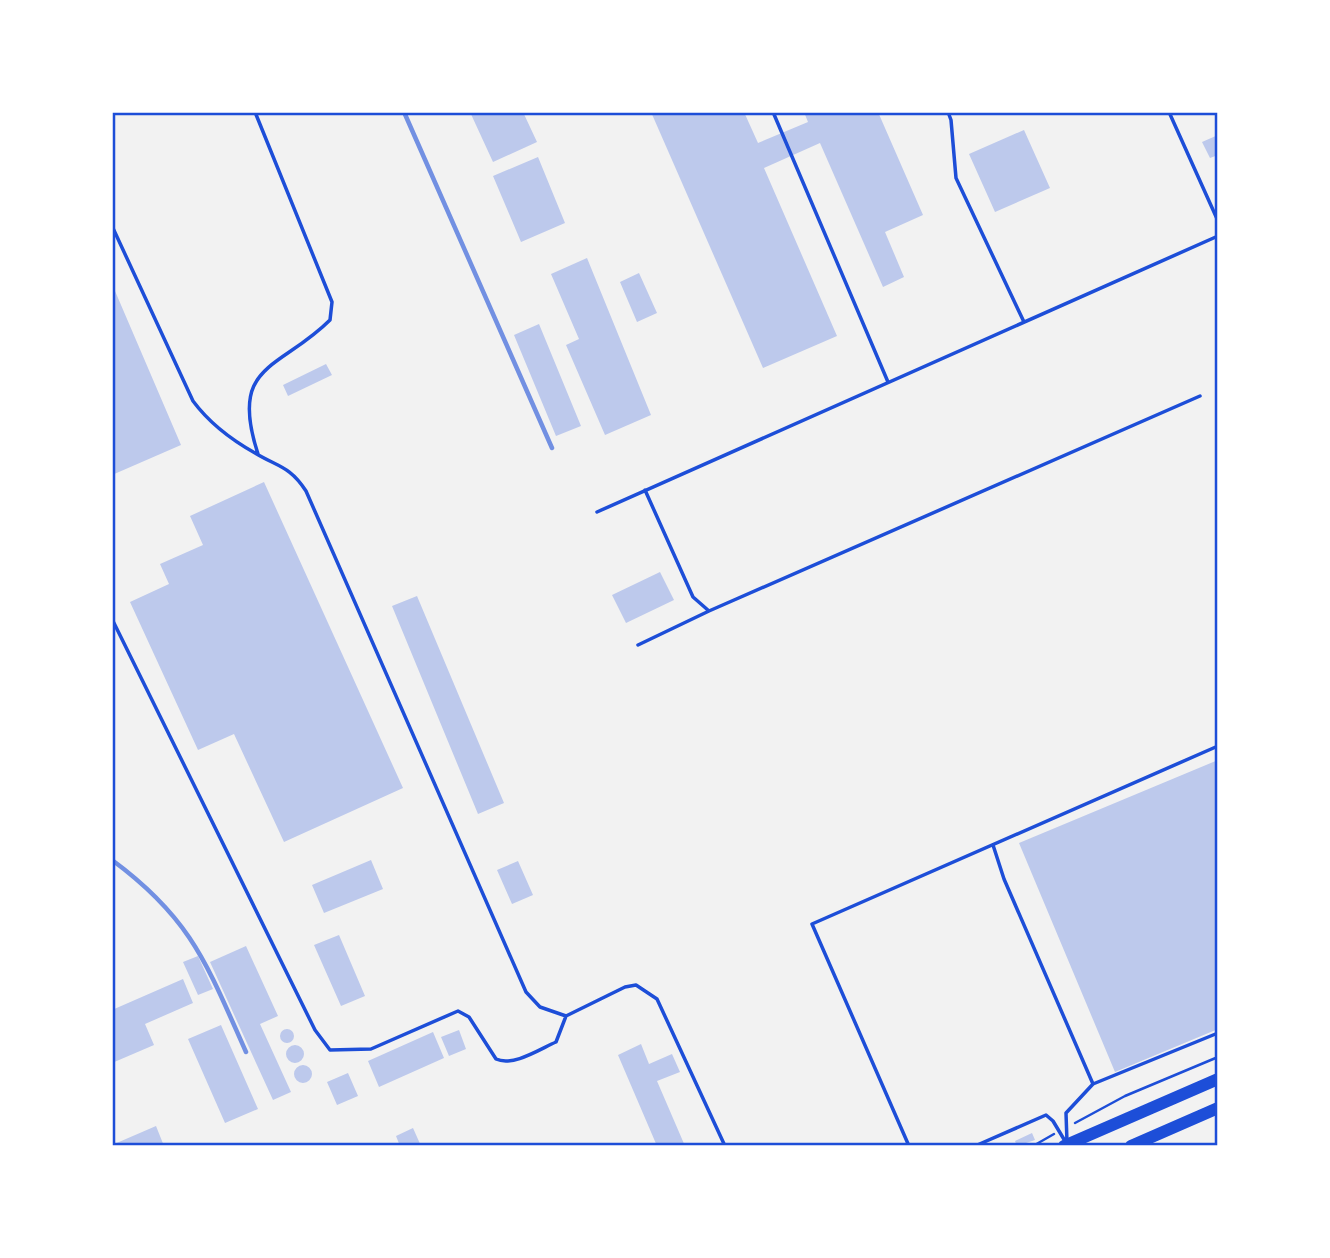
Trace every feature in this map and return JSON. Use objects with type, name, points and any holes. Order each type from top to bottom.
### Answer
[{"type":"highway","points":[[1066,1145],[1218,1079]]},
{"type":"highway","points":[[1131,1146],[1218,1108]]},
{"type":"lane","points":[[255,112],[332,302],[330,320],[314,337],[290,349],[264,370],[250,393],[249,421],[258,456]]},
{"type":"lane","points":[[773,112],[888,382]]},
{"type":"lane","points":[[948,112],[956,178],[1024,322]]},
{"type":"lane","points":[[1169,112],[1218,221]]},
{"type":"lane","points":[[112,226],[193,401],[209,422],[258,456],[295,473],[306,491],[526,992],[540,1007],[566,1016]]},
{"type":"lane","points":[[597,512],[1218,236]]},
{"type":"lane","points":[[638,645],[709,611],[1200,396]]},
{"type":"lane","points":[[645,490],[693,597],[709,611]]},
{"type":"lane","points":[[112,619],[315,1030],[331,1050],[371,1049],[458,1011],[469,1017],[491,1054],[502,1062],[556,1042],[566,1016],[625,987],[636,985],[646,989],[657,999],[725,1146]]},
{"type":"lane","points":[[909,1146],[812,924],[1218,746]]},
{"type":"lane","points":[[993,845],[1004,879],[1093,1084]]},
{"type":"lane","points":[[1066,1145],[1066,1113],[1093,1084],[1218,1033]]},
{"type":"lane","points":[[975,1146],[1046,1115],[1053,1121],[1066,1145]]},
{"type":"path","points":[[1083,1119],[1125,1096],[1218,1057]]},
{"type":"building","points":[[470,112],[523,112],[537,142],[493,162]]},
{"type":"building","points":[[651,112],[744,112],[758,143],[808,122],[804,112],[878,112],[923,215],[885,232],[904,277],[883,287],[820,143],[764,168],[837,336],[763,368]]},
{"type":"building","points":[[1024,130],[1050,188],[995,212],[969,154]]},
{"type":"building","points":[[1218,135],[1218,155],[1210,158],[1202,142]]},
{"type":"building","points":[[538,157],[565,223],[521,242],[493,176]]},
{"type":"building","points":[[587,258],[651,415],[605,435],[566,345],[579,339],[551,274]]},
{"type":"building","points":[[639,273],[657,313],[637,322],[620,282]]},
{"type":"building","points":[[112,284],[181,445],[112,475]]},
{"type":"building","points":[[539,324],[581,426],[556,436],[514,335]]},
{"type":"building","points":[[326,364],[332,375],[288,396],[283,385]]},
{"type":"building","points":[[264,482],[403,788],[284,842],[234,734],[198,750],[130,602],[169,584],[160,564],[203,545],[190,516]]},
{"type":"building","points":[[660,572],[674,600],[626,623],[612,595]]},
{"type":"building","points":[[417,596],[504,803],[478,814],[392,606]]},
{"type":"building","points":[[1218,760],[1218,1029],[1115,1072],[1019,843]]},
{"type":"building","points":[[371,860],[383,889],[324,913],[312,885]]},
{"type":"building","points":[[518,861],[533,895],[512,904],[497,870]]},
{"type":"building","points":[[339,935],[365,996],[341,1006],[314,945]]},
{"type":"building","points":[[246,946],[278,1016],[260,1024],[291,1092],[273,1100],[210,962]]},
{"type":"building","points":[[198,956],[213,989],[198,995],[183,962]]},
{"type":"building","points":[[183,979],[193,1003],[145,1024],[154,1045],[112,1063],[112,1010]]},
{"type":"building","points":[[221,1025],[258,1109],[225,1123],[188,1039]]},
{"type":"building","points":[[287,1029],[292,1031],[292,1041],[287,1043],[282,1041],[280,1036],[282,1031]]},
{"type":"building","points":[[459,1030],[466,1049],[449,1056],[441,1037]]},
{"type":"building","points":[[433,1032],[444,1058],[379,1087],[368,1061]]},
{"type":"building","points":[[641,1044],[649,1064],[672,1054],[680,1072],[657,1081],[685,1146],[657,1146],[618,1055]]},
{"type":"building","points":[[295,1045],[301,1048],[304,1054],[301,1060],[295,1063],[289,1060],[286,1054],[289,1048]]},
{"type":"building","points":[[299,1065],[307,1065],[312,1074],[310,1081],[299,1083],[294,1078],[294,1070]]},
{"type":"building","points":[[348,1073],[358,1096],[337,1105],[327,1082]]},
{"type":"building","points":[[156,1126],[164,1146],[112,1146],[112,1145]]},
{"type":"building","points":[[413,1128],[421,1146],[400,1146],[396,1136]]},
{"type":"building","points":[[1032,1133],[1035,1140],[1017,1146],[1015,1141]]},
{"type":"railway","points":[[404,112],[552,448]]},
{"type":"railway","points":[[112,860],[161,903],[194,945],[208,969],[246,1052]]}]
